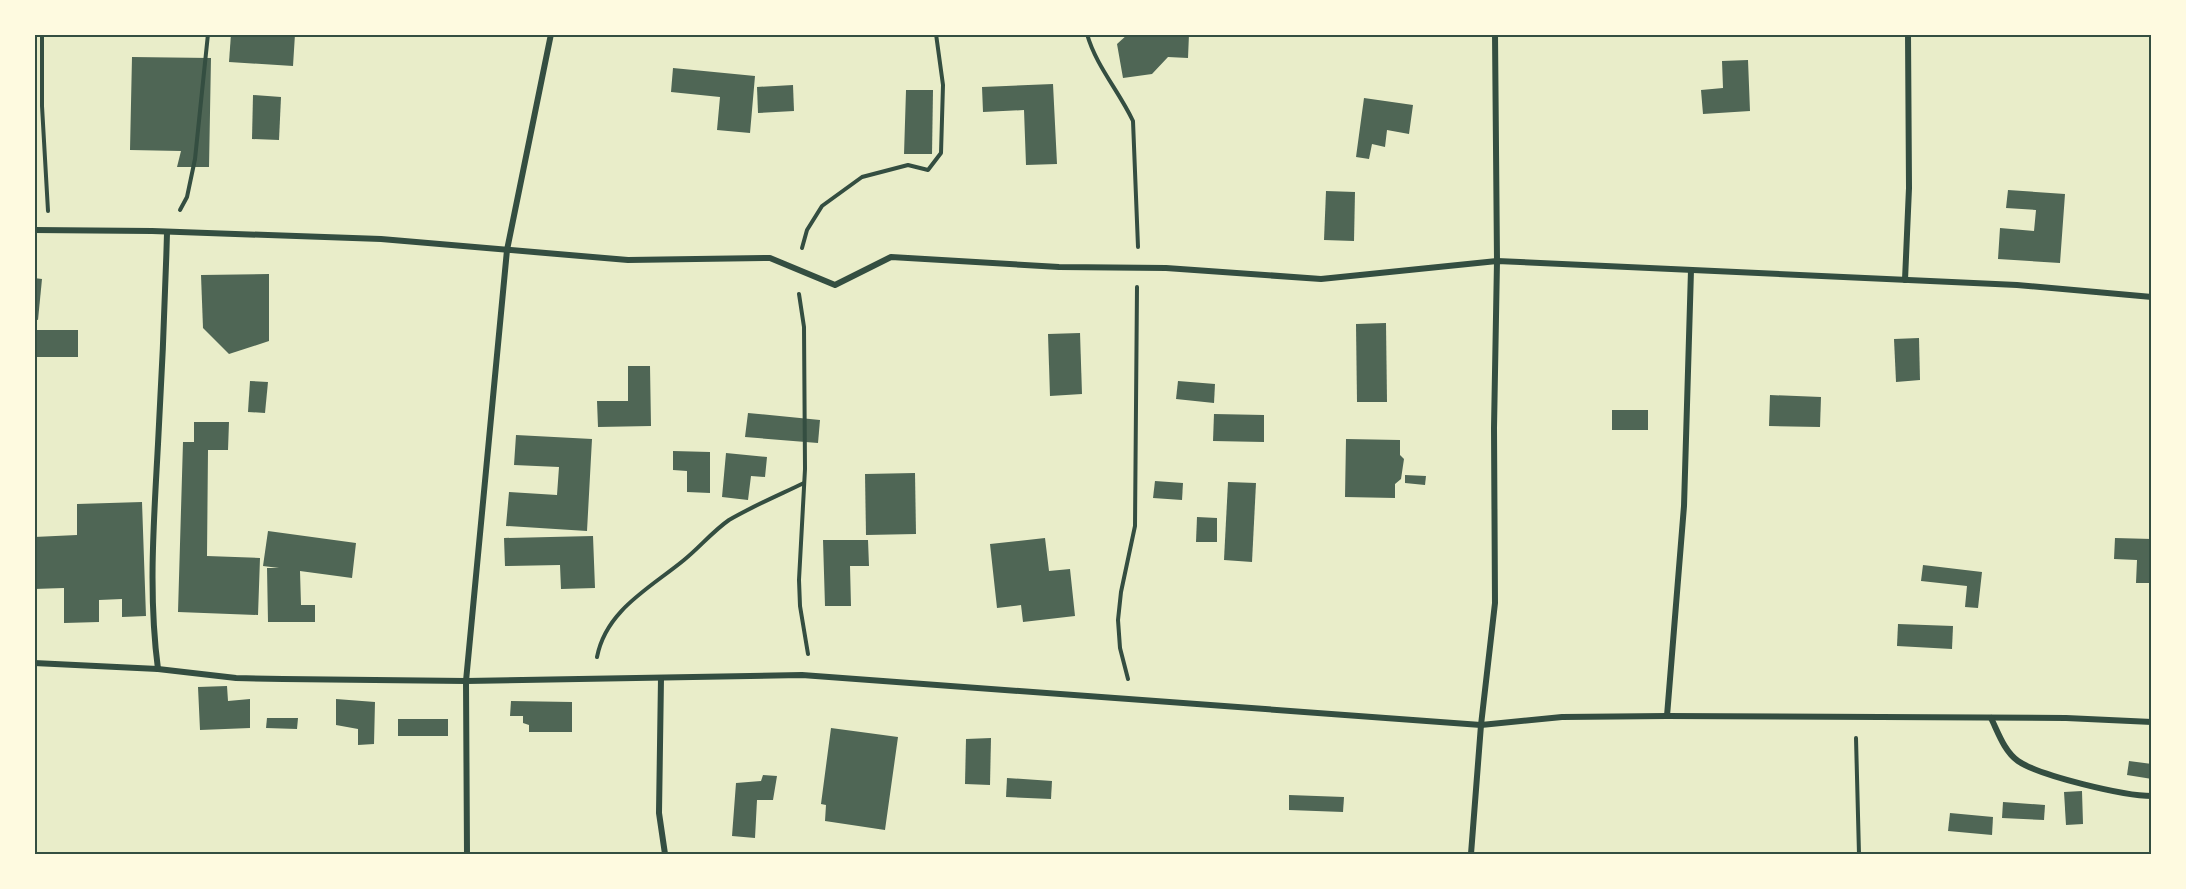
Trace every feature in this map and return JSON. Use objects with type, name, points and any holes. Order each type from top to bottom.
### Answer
[{"type":"street","points":[[467,855],[466,681],[507,250],[551,34]]},
{"type":"street","points":[[1471,855],[1481,725],[1495,603],[1496,34]]},
{"type":"street","points":[[1905,280],[1909,188],[1908,34]]},
{"type":"street","points":[[34,230],[381,239],[628,260],[770,258],[835,285],[891,257],[1059,267],[1166,268],[1321,279],[1497,261],[2017,285],[2151,297]]},
{"type":"street","points":[[158,669],[153,636],[153,532],[165,309],[166,233]]},
{"type":"street","points":[[1666,716],[1684,506],[1691,270]]},
{"type":"street","points":[[34,663],[158,669],[236,678],[466,681],[813,676],[1481,725],[1562,717],[1666,716],[1991,718],[2151,722]]},
{"type":"street","points":[[661,678],[659,813],[665,855]]},
{"type":"street","points":[[1991,718],[2004,745],[2017,760],[2041,772],[2121,793],[2151,796]]},
{"type":"path","points":[[42,34],[42,106],[49,230]]},
{"type":"path","points":[[166,233],[187,197],[195,159],[208,34]]},
{"type":"path","points":[[801,250],[807,230],[822,206],[862,177],[908,165],[928,170],[941,153],[944,86],[936,34]]},
{"type":"path","points":[[1087,34],[1090,47],[1126,105],[1133,121],[1138,254]]},
{"type":"path","points":[[1137,699],[1124,669],[1118,620],[1121,592],[1135,526],[1138,277]]},
{"type":"path","points":[[797,285],[804,327],[804,483],[799,580],[802,625],[813,676]]},
{"type":"path","points":[[595,679],[600,642],[611,621],[622,609],[684,561],[728,521],[804,483]]},
{"type":"path","points":[[1856,717],[1859,855]]},
{"type":"building","points":[[231,34],[295,34],[293,66],[229,62]]},
{"type":"building","points":[[1128,34],[1189,34],[1188,58],[1168,57],[1152,74],[1123,78],[1117,44]]},
{"type":"building","points":[[132,57],[211,58],[209,167],[177,167],[181,151],[130,150]]},
{"type":"building","points":[[1748,60],[1750,111],[1703,114],[1701,90],[1723,88],[1722,61]]},
{"type":"building","points":[[673,68],[755,76],[750,133],[717,130],[720,97],[671,92]]},
{"type":"building","points":[[1053,84],[1057,164],[1026,165],[1024,110],[983,112],[982,87]]},
{"type":"building","points":[[793,85],[794,111],[758,113],[757,87]]},
{"type":"building","points":[[906,90],[933,90],[932,154],[904,154]]},
{"type":"building","points":[[253,95],[281,97],[279,140],[252,139]]},
{"type":"building","points":[[1364,98],[1413,105],[1409,134],[1387,130],[1385,147],[1372,144],[1369,159],[1356,157]]},
{"type":"building","points":[[2008,190],[2065,194],[2060,263],[1998,259],[2000,228],[2034,231],[2036,210],[2006,208]]},
{"type":"building","points":[[1326,191],[1355,192],[1354,241],[1324,240]]},
{"type":"building","points":[[269,274],[269,341],[229,354],[203,328],[201,275]]},
{"type":"building","points":[[34,278],[42,279],[38,320],[34,319]]},
{"type":"building","points":[[1386,323],[1387,402],[1357,402],[1356,324]]},
{"type":"building","points":[[34,330],[78,330],[78,357],[34,357]]},
{"type":"building","points":[[1080,333],[1082,394],[1050,396],[1048,334]]},
{"type":"building","points":[[1919,338],[1920,380],[1896,382],[1894,339]]},
{"type":"building","points":[[628,366],[650,366],[651,426],[598,427],[597,401],[628,401]]},
{"type":"building","points":[[250,381],[268,382],[265,413],[248,412]]},
{"type":"building","points":[[1178,381],[1215,384],[1214,403],[1176,399]]},
{"type":"building","points":[[1770,395],[1821,397],[1820,427],[1769,426]]},
{"type":"building","points":[[1612,410],[1648,410],[1648,430],[1612,430]]},
{"type":"building","points":[[748,413],[820,420],[818,443],[745,437]]},
{"type":"building","points":[[1214,414],[1264,415],[1264,442],[1213,441]]},
{"type":"building","points":[[194,422],[229,422],[228,450],[208,450],[207,556],[260,558],[258,615],[178,612],[183,442],[194,442]]},
{"type":"building","points":[[516,435],[592,439],[587,531],[506,526],[509,492],[557,495],[559,467],[514,465]]},
{"type":"building","points":[[1346,439],[1400,440],[1400,455],[1404,459],[1401,479],[1395,484],[1395,498],[1345,497]]},
{"type":"building","points":[[673,451],[710,452],[710,493],[687,492],[687,471],[673,470]]},
{"type":"building","points":[[726,453],[767,457],[765,477],[751,476],[748,500],[722,497]]},
{"type":"building","points":[[915,473],[916,534],[866,535],[865,474]]},
{"type":"building","points":[[1405,475],[1426,476],[1425,485],[1405,483]]},
{"type":"building","points":[[1155,481],[1183,483],[1182,500],[1153,498]]},
{"type":"building","points":[[1228,482],[1256,483],[1252,562],[1224,560]]},
{"type":"building","points":[[142,502],[146,616],[122,617],[122,599],[99,600],[99,622],[64,623],[64,588],[34,589],[34,537],[77,535],[77,504]]},
{"type":"building","points":[[1197,517],[1217,518],[1217,542],[1196,542]]},
{"type":"building","points":[[268,531],[356,543],[352,578],[300,571],[301,605],[315,605],[315,622],[268,622],[267,568],[279,568],[263,566]]},
{"type":"building","points":[[593,536],[595,588],[561,589],[560,565],[505,566],[504,538]]},
{"type":"building","points":[[1045,538],[1049,571],[1070,569],[1075,616],[1023,622],[1021,605],[997,608],[990,544]]},
{"type":"building","points":[[2115,538],[2152,539],[2152,583],[2136,583],[2137,560],[2114,559]]},
{"type":"building","points":[[823,540],[868,540],[869,566],[850,566],[851,606],[825,606]]},
{"type":"building","points":[[1923,565],[1982,572],[1978,608],[1965,607],[1967,586],[1921,581]]},
{"type":"building","points":[[1898,624],[1953,626],[1952,649],[1897,646]]},
{"type":"building","points":[[227,686],[228,701],[250,699],[250,728],[200,730],[198,687]]},
{"type":"building","points":[[336,699],[375,702],[374,744],[358,745],[358,729],[336,725]]},
{"type":"building","points":[[511,701],[572,702],[572,732],[529,732],[529,725],[523,723],[523,716],[510,716]]},
{"type":"building","points":[[267,718],[298,718],[297,729],[266,728]]},
{"type":"building","points":[[398,719],[448,719],[448,736],[398,736]]},
{"type":"building","points":[[831,728],[898,737],[885,830],[825,821],[826,805],[821,804]]},
{"type":"building","points":[[991,738],[990,785],[965,784],[966,739]]},
{"type":"building","points":[[2129,761],[2152,764],[2152,779],[2127,775]]},
{"type":"building","points":[[763,775],[777,776],[773,800],[757,800],[755,838],[732,836],[736,783],[761,781]]},
{"type":"building","points":[[1007,778],[1052,781],[1051,799],[1006,797]]},
{"type":"building","points":[[2082,791],[2083,824],[2066,825],[2064,792]]},
{"type":"building","points":[[1289,795],[1344,797],[1343,812],[1289,810]]},
{"type":"building","points":[[2003,802],[2045,805],[2044,820],[2002,818]]},
{"type":"building","points":[[1950,813],[1993,817],[1992,835],[1948,831]]}]
